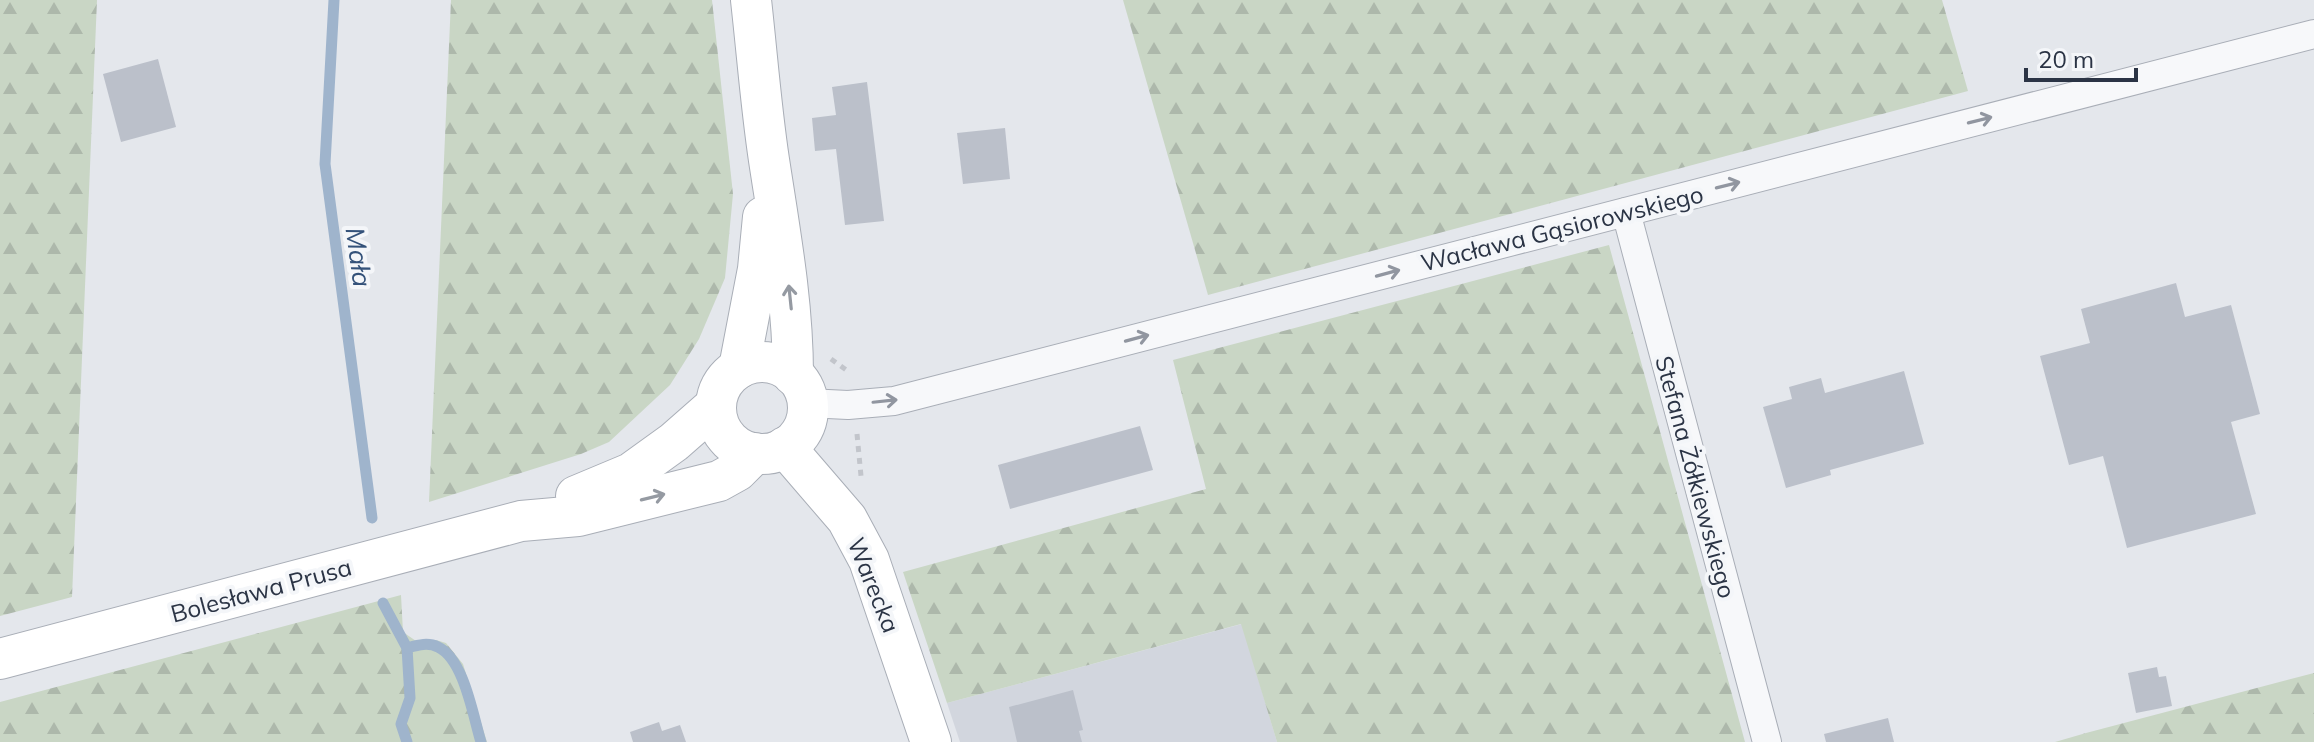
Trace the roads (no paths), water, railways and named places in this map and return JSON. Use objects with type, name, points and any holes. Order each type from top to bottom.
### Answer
[{"type":"street","points":[[751,0],[768,157],[787,272],[793,330],[800,389],[804,425],[796,437],[770,450],[740,448],[727,438],[718,424],[715,406],[718,392],[727,378],[739,368],[754,362],[771,363],[787,369],[800,389]]},
{"type":"street","name":"Wacława Gąsiorowskiego","points":[[800,389],[848,405],[894,401],[2314,34]]},
{"type":"street","points":[[739,368],[758,269],[768,157]]},
{"type":"street","name":"Stefana Żółkiewskiego","points":[[1626,212],[1767,742]]},
{"type":"street","name":"Bolesława Prusa","points":[[0,659],[521,521],[631,473],[674,442],[715,406]]},
{"type":"street","name":"Bolesława Prusa","points":[[521,521],[578,516],[719,481],[770,450]]},
{"type":"street","name":"Warecka","points":[[770,450],[847,519],[869,560],[931,742]]},
{"type":"waterway","name":"Mała","points":[[334,0],[325,164],[372,518]]},
{"type":"waterway","name":"Mała","points":[[383,603],[407,648],[410,698],[401,724],[407,742]]},
{"type":"waterway","name":"Mała","points":[[407,648],[419,645],[438,647],[455,663],[481,742]]}]
